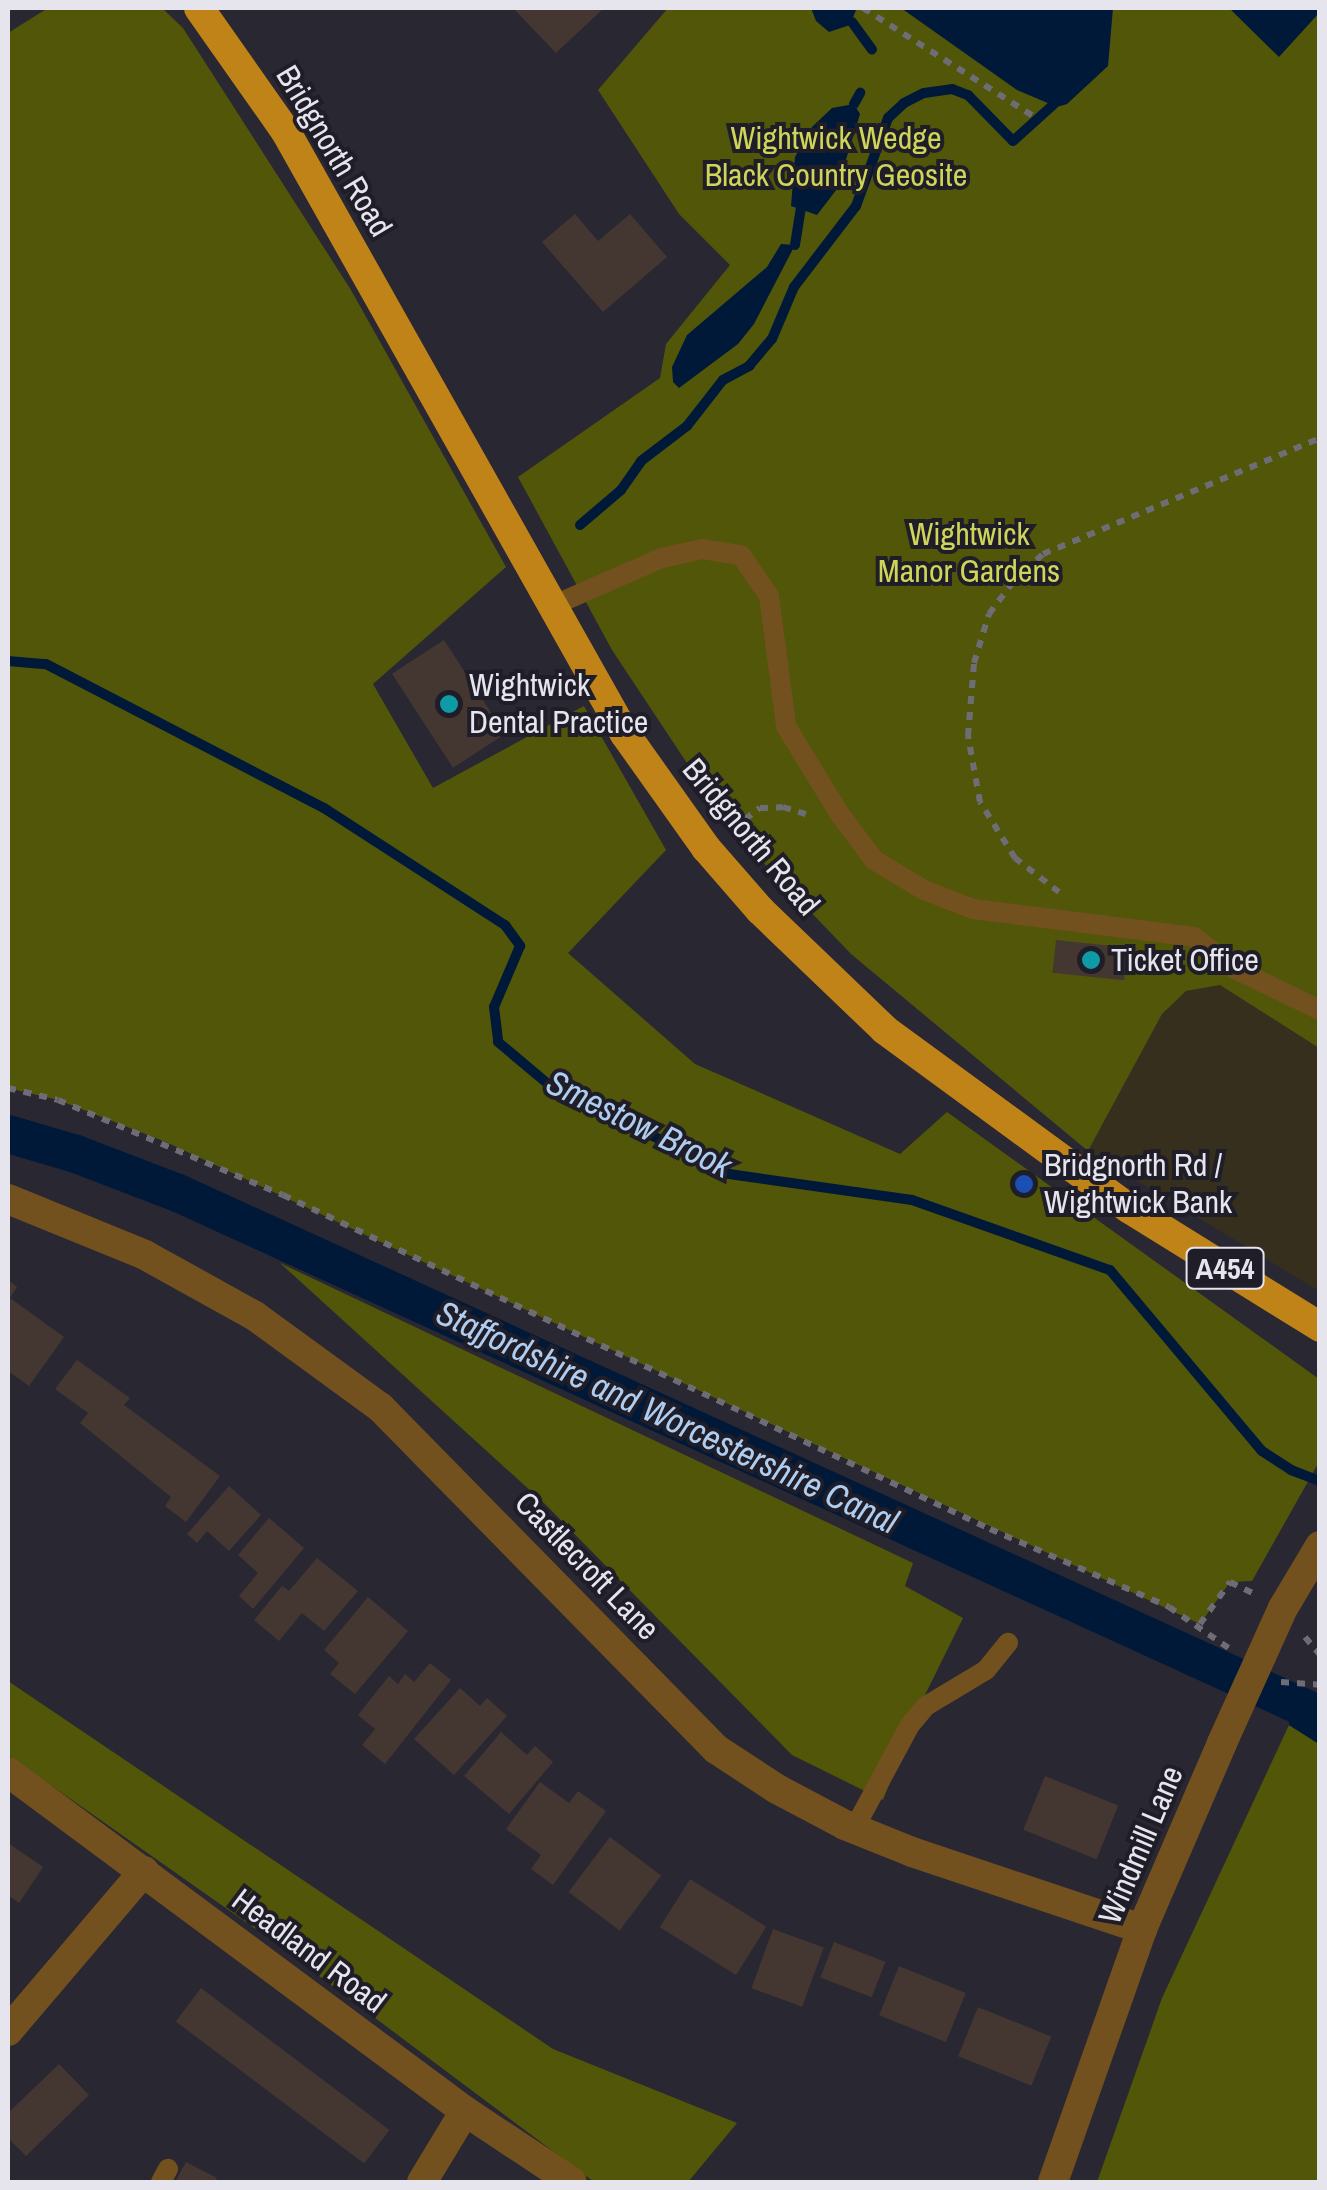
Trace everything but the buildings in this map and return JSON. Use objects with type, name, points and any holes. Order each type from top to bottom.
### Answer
[{"type":"highway","name":"Bridgnorth Road","points":[[199,8],[286,132],[625,734],[706,848],[833,984],[886,1030],[1130,1209],[1320,1327]]},
{"type":"street","name":"Castlecroft Lane","points":[[8,1199],[161,1264],[255,1316],[380,1407],[716,1749],[776,1789],[854,1829],[1142,1929]]},
{"type":"street","name":"Windmill Lane","points":[[1053,2182],[1142,1929],[1283,1608],[1320,1546]]},
{"type":"street","name":"Headland Road","points":[[8,1772],[465,2112],[572,2182]]},
{"type":"street","points":[[8,2031],[144,1872]]},
{"type":"street","points":[[422,2182],[465,2112]]},
{"type":"lane","points":[[552,606],[662,558],[702,549],[741,555],[769,596],[786,726],[874,860],[924,890],[973,909],[1194,937],[1235,970],[1320,1010]]},
{"type":"lane","points":[[854,1829],[910,1726],[926,1706],[986,1670],[1008,1643]]},
{"type":"path","points":[[863,8],[1038,119]]},
{"type":"path","points":[[1100,924],[1015,858],[980,802],[968,736],[974,663],[989,614],[1012,582],[1043,554],[1320,438]]},
{"type":"path","points":[[8,1088],[58,1100],[183,1150],[1200,1624],[1245,1661]]},
{"type":"path","points":[[1200,1624],[1230,1582],[1283,1608]]},
{"type":"path","points":[[1268,1676],[1320,1685]]},
{"type":"shaded area","points":[[1220,985],[1319,1048],[1319,1291],[1088,1151],[1162,1014],[1186,991]]},
{"type":"green space","points":[[48,8],[162,8],[183,28],[351,290],[506,567],[373,684],[433,788],[584,706],[666,850],[568,953],[695,1064],[900,1154],[947,1112],[1319,1379],[1319,1462],[1252,1581],[1230,1582],[1200,1624],[166,1142],[58,1100],[8,1088],[8,33]]},
{"type":"green space","name":"Wightwick Manor Gardens","points":[[668,8],[1319,8],[1319,1048],[1220,985],[1186,991],[1162,1014],[1088,1151],[851,954],[730,828],[612,650],[518,477],[660,378],[666,344],[730,265],[679,214],[598,90]]},
{"type":"green space","points":[[280,1263],[913,1563],[905,1586],[963,1618],[923,1699],[883,1800],[792,1755],[545,1504]]},
{"type":"green space","points":[[8,1681],[553,2049],[737,2123],[688,2182],[594,2182],[267,1937],[8,1755]]},
{"type":"green space","points":[[1289,1725],[1319,1744],[1319,2182],[1097,2182],[1162,1998]]},
{"type":"water","points":[[811,8],[856,10],[850,25],[829,32],[816,21]]},
{"type":"water","points":[[901,8],[1113,8],[1108,66],[1067,104],[1057,107],[1017,90]]},
{"type":"water","points":[[1229,8],[1319,8],[1319,13],[1279,57]]},
{"type":"water","points":[[854,104],[860,114],[837,189],[817,215],[791,206],[795,157],[812,127],[832,108]]},
{"type":"water","points":[[781,244],[795,245],[754,324],[738,344],[679,388],[673,382],[672,367],[687,335],[767,267]]},
{"type":"water","points":[[1292,1689],[1319,1696],[1319,1744],[1289,1725]]},
{"type":"waterway","points":[[852,22],[872,50]]},
{"type":"waterway","points":[[580,525],[621,490],[641,461],[687,426],[723,380],[749,366],[772,339],[794,287],[856,206],[888,118],[904,103],[924,93],[952,89],[968,95],[1013,141],[1053,105]]},
{"type":"waterway","points":[[854,104],[860,93]]},
{"type":"waterway","points":[[795,245],[801,209]]},
{"type":"waterway","name":"Smestow Brook","points":[[8,661],[46,664],[324,808],[505,925],[520,946],[494,1007],[498,1042],[548,1084],[729,1174],[912,1200],[1110,1270],[1262,1451],[1291,1470],[1320,1481]]},
{"type":"waterway","name":"Staffordshire and Worcestershire Canal","points":[[8,1134],[76,1154],[178,1193],[1320,1715]]},
{"type":"place","name":"Wightwick Dental Practice","points":[[449,704]]},
{"type":"place","name":"Ticket Office","points":[[1091,960]]},
{"type":"place","name":"Bridgnorth Rd / Wightwick Bank","points":[[1024,1184]]},
{"type":"park label","name":"Wightwick Wedge Black Country Geosite","points":[[836,158]]}]
